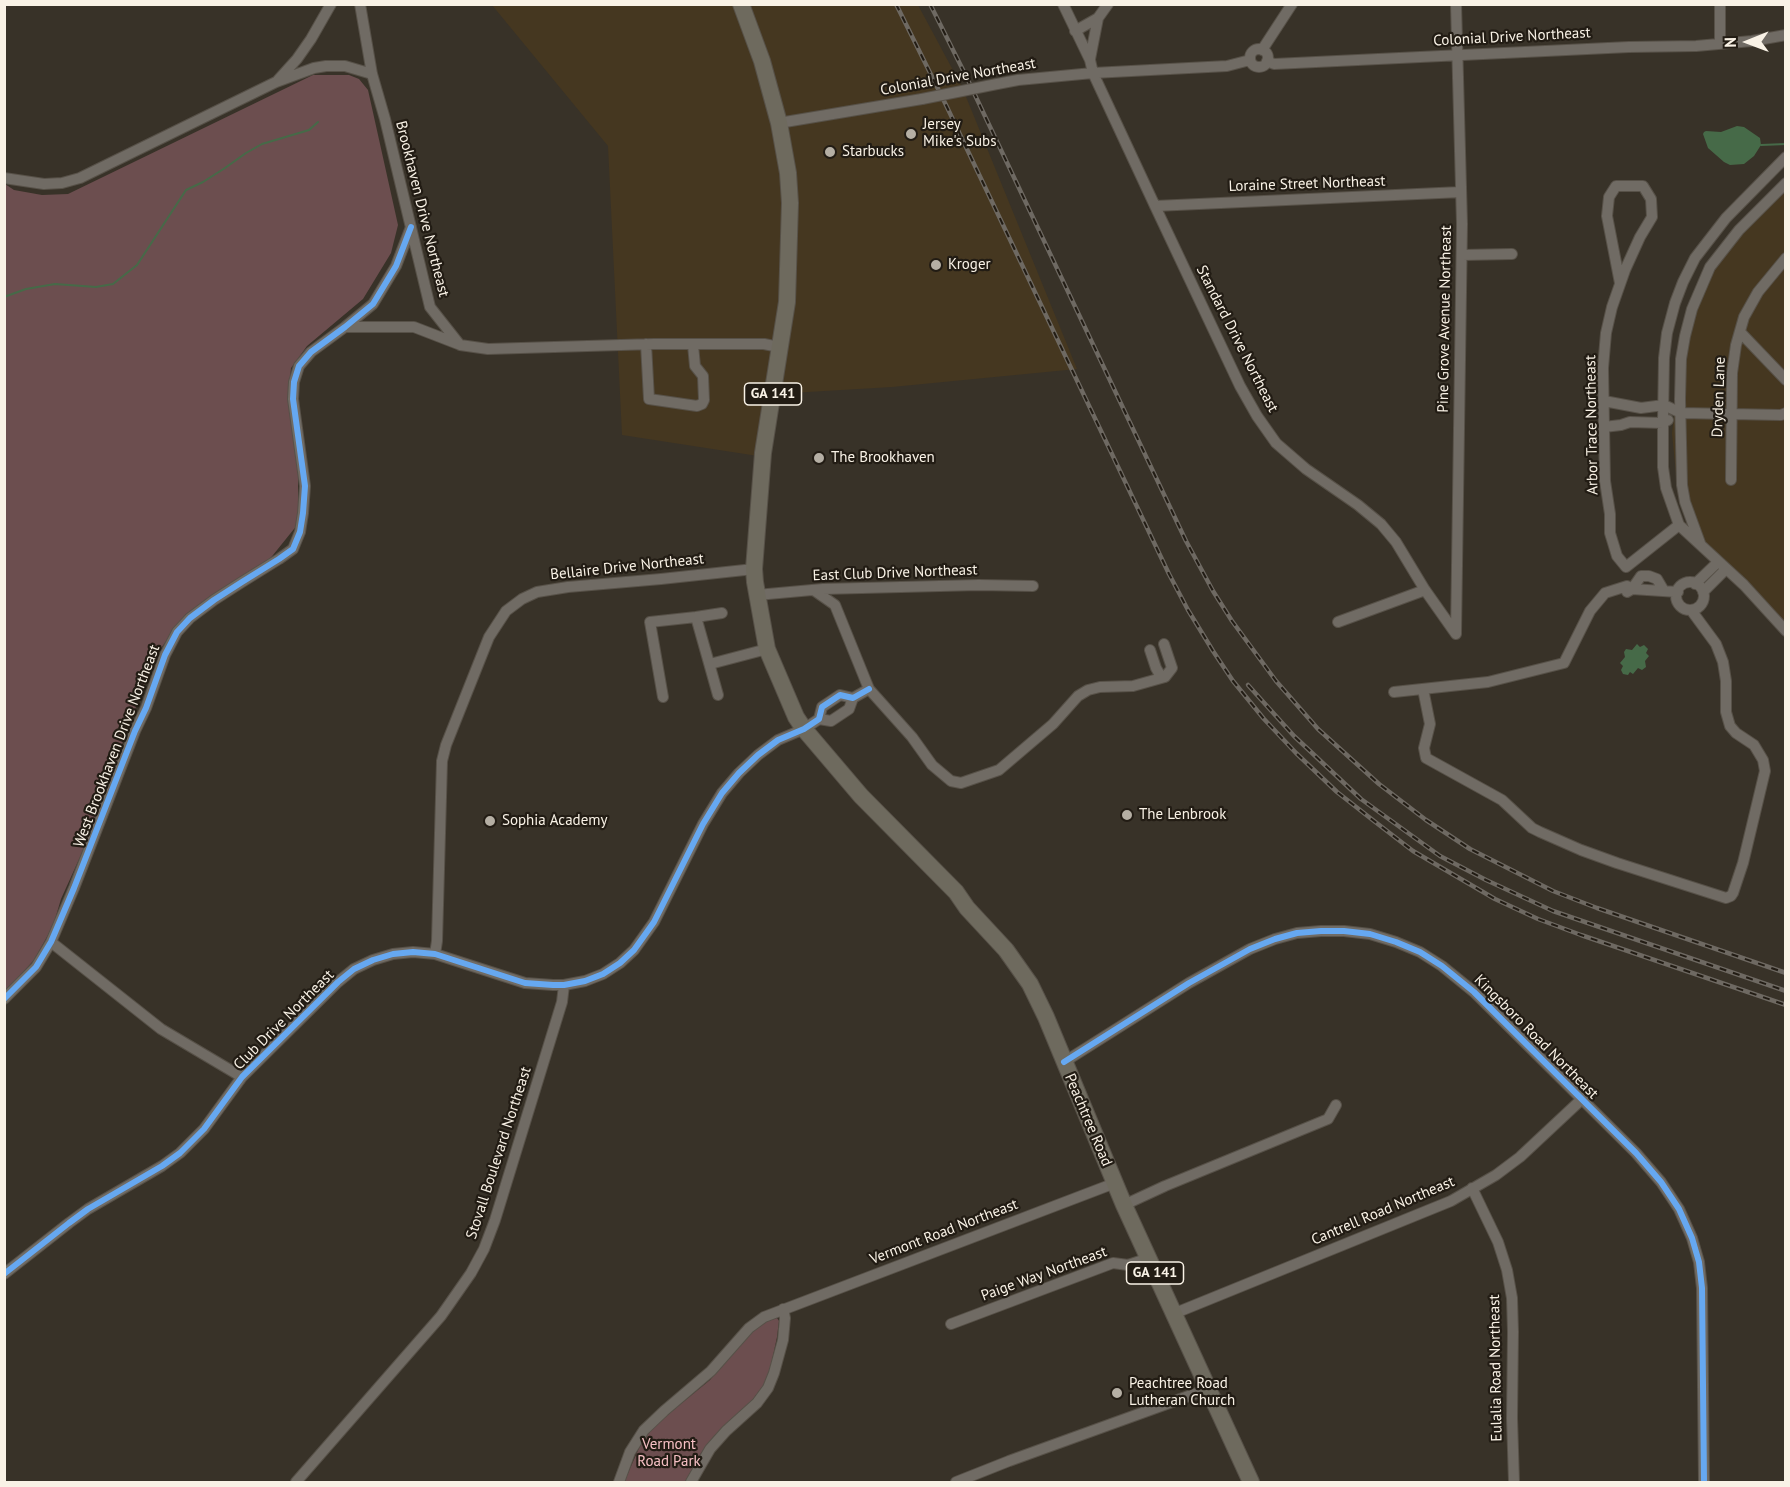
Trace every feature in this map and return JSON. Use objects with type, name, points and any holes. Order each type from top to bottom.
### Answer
[{"type":"highway","name":"GA 141","points":[[741,4],[762,61],[779,123],[788,173],[791,226],[788,302],[763,453],[754,569],[767,649]]},
{"type":"highway","name":"Peachtree Road","points":[[767,649],[796,717],[804,729],[861,796],[956,892],[967,908],[1006,950],[1030,984],[1124,1205],[1251,1482]]},
{"type":"street","points":[[276,82],[302,52],[329,11],[331,4]]},
{"type":"street","name":"Brookhaven Drive Northeast","points":[[360,4],[372,74],[430,307],[460,345]]},
{"type":"street","name":"Standard Drive Northeast","points":[[1063,4],[1240,386],[1263,425],[1276,443],[1306,470],[1358,505],[1381,524],[1396,542],[1425,590],[1456,634]]},
{"type":"street","points":[[1090,60],[1098,18],[1108,4]]},
{"type":"street","points":[[1263,50],[1292,4]]},
{"type":"street","name":"Pine Grove Avenue Northeast","points":[[1456,4],[1461,192],[1456,634]]},
{"type":"street","points":[[1720,4],[1720,43]]},
{"type":"street","points":[[1075,31],[1098,18]]},
{"type":"street","name":"Colonial Drive Northeast","points":[[1267,61],[1274,64],[1629,47],[1696,46],[1752,41],[1785,35]]},
{"type":"street","points":[[1258,49],[1263,50],[1267,55],[1267,61],[1263,66],[1257,66],[1250,60],[1250,55],[1258,49]]},
{"type":"street","name":"Colonial Drive Northeast","points":[[779,123],[1018,80],[1093,73],[1227,66],[1250,60]]},
{"type":"street","points":[[4,178],[44,184],[63,183],[80,178],[301,72],[326,66],[345,66],[372,74]]},
{"type":"street","points":[[1785,157],[1725,218],[1695,258],[1683,282],[1667,333],[1664,358],[1663,423],[1666,488],[1679,525],[1744,585],[1785,631]]},
{"type":"street","points":[[1776,167],[1785,175]]},
{"type":"street","points":[[1701,546],[1685,502],[1682,484],[1681,359],[1685,336],[1692,309],[1710,267],[1739,230],[1785,183]]},
{"type":"street","name":"Arbor Trace Northeast","points":[[1620,283],[1607,216],[1609,197],[1616,186],[1643,186],[1652,199],[1652,216],[1620,283],[1606,333],[1603,368],[1605,481],[1611,514],[1610,533],[1617,556],[1626,567],[1679,525]]},
{"type":"street","name":"Loraine Street Northeast","points":[[1155,206],[1461,192]]},
{"type":"street","name":"West Brookhaven Drive Northeast","points":[[4,999],[36,967],[51,942],[146,708],[165,655],[174,638],[190,618],[292,549],[300,532],[305,486],[293,399],[294,382],[299,366],[311,352],[373,304],[396,266],[411,227]]},
{"type":"street","points":[[1461,255],[1512,254]]},
{"type":"street","name":"Dryden Lane","points":[[1731,480],[1732,373],[1740,332],[1744,317],[1758,292],[1784,261]]},
{"type":"street","points":[[345,327],[414,327],[460,345],[488,349],[646,344],[764,344],[779,347]]},
{"type":"street","points":[[1740,332],[1785,380]]},
{"type":"street","points":[[646,344],[649,399],[697,406],[702,404],[704,399],[703,376],[695,366],[693,345]]},
{"type":"street","points":[[1604,401],[1641,408],[1664,405],[1681,413],[1733,415],[1781,415],[1785,413]]},
{"type":"street","points":[[1605,427],[1630,422],[1663,423],[1681,413]]},
{"type":"street","points":[[1699,588],[1722,566]]},
{"type":"street","name":"Bellaire Drive Northeast","points":[[435,954],[442,760],[489,637],[506,611],[522,599],[537,592],[754,569]]},
{"type":"street","points":[[1394,692],[1488,682],[1564,663],[1590,611],[1605,593],[1627,586],[1632,589],[1641,576],[1657,579],[1664,591],[1678,592]]},
{"type":"street","points":[[1686,583],[1699,588],[1703,600],[1699,607],[1691,610],[1679,604],[1678,592],[1683,585],[1686,583]]},
{"type":"street","name":"East Club Drive Northeast","points":[[757,595],[823,589],[1034,586]]},
{"type":"street","points":[[1338,622],[1425,590]]},
{"type":"street","points":[[815,591],[835,605],[869,689],[912,737],[932,765],[951,782],[961,783],[999,770],[1053,724],[1078,696],[1088,690],[1100,687],[1133,686],[1165,677],[1172,668],[1166,649],[1151,655],[1160,675],[1165,677]]},
{"type":"street","points":[[1424,689],[1430,724],[1425,748],[1426,758],[1502,800],[1532,828],[1540,832],[1617,863],[1726,898],[1733,893],[1743,863],[1765,771],[1763,760],[1754,744],[1736,733],[1730,726],[1726,712],[1726,681],[1723,662],[1716,644],[1691,610]]},
{"type":"street","points":[[663,697],[650,622],[722,613]]},
{"type":"street","points":[[696,617],[718,695]]},
{"type":"street","points":[[710,664],[767,649]]},
{"type":"street","points":[[854,698],[840,695],[822,707],[819,719],[831,721],[849,709],[854,698],[869,689]]},
{"type":"street","name":"Club Drive Northeast","points":[[4,1274],[88,1209],[180,1153],[204,1129],[242,1077],[354,969],[393,954],[413,952],[435,954],[525,983],[544,986],[585,981],[603,974],[620,963],[634,950],[654,922],[703,824],[722,793],[758,755],[778,740],[804,729],[819,719]]},
{"type":"street","name":"Kingsboro Road Northeast","points":[[1064,1062],[1189,983],[1250,949],[1298,933],[1344,931],[1370,934],[1420,952],[1442,966],[1474,992],[1636,1153],[1680,1209],[1699,1262],[1702,1288],[1704,1482]]},
{"type":"street","points":[[51,942],[162,1029],[242,1077]]},
{"type":"street","name":"Stovall Boulevard Northeast","points":[[296,1482],[441,1316],[471,1274],[495,1220],[562,1002],[564,985]]},
{"type":"street","name":"Cantrell Road Northeast","points":[[1173,1314],[1451,1201],[1496,1175],[1520,1157],[1582,1099]]},
{"type":"street","points":[[1124,1205],[1328,1119],[1336,1105]]},
{"type":"street","name":"Vermont Road Northeast","points":[[619,1482],[630,1452],[644,1430],[711,1371],[749,1328],[764,1317],[1115,1183]]},
{"type":"street","name":"Eulalia Road Northeast","points":[[1472,1188],[1498,1242],[1507,1270],[1512,1298],[1514,1482]]},
{"type":"street","name":"Paige Way Northeast","points":[[951,1324],[1113,1263],[1128,1265],[1149,1258]]},
{"type":"street","points":[[691,1482],[710,1449],[757,1403],[768,1388],[783,1340],[785,1318],[783,1309]]},
{"type":"street","points":[[956,1482],[1208,1389]]},
{"type":"shaded area","points":[[492,5],[918,5],[962,87],[1077,369],[892,387],[774,394],[758,456],[622,435],[608,146]]},
{"type":"shaded area","points":[[1737,126],[1744,127],[1760,138],[1761,145],[1754,156],[1744,164],[1730,165],[1708,148],[1703,134],[1706,131],[1721,132]]},
{"type":"shaded area","points":[[1785,180],[1785,635],[1760,607],[1712,561],[1677,485],[1672,433],[1684,339],[1693,296],[1753,209]]},
{"type":"shaded area","points":[[1637,644],[1640,647],[1644,645],[1648,649],[1646,667],[1642,670],[1638,668],[1633,674],[1630,672],[1628,675],[1623,674],[1621,670],[1623,666],[1620,663],[1625,657],[1624,652],[1626,649],[1632,650]]},
{"type":"green space","points":[[313,75],[349,75],[359,79],[368,90],[398,225],[391,253],[363,299],[307,346],[291,368],[288,399],[298,473],[298,524],[269,560],[186,614],[156,655],[85,846],[61,899],[53,926],[34,960],[5,992],[5,184],[14,190],[42,195],[68,194]]},
{"type":"green space","name":"Vermont Road Park","points":[[777,1318],[779,1321],[777,1337],[768,1379],[751,1402],[715,1435],[701,1453],[685,1482],[624,1482],[644,1437],[655,1425],[710,1380],[749,1331]]},
{"type":"waterway","points":[[4,297],[26,289],[55,284],[96,287],[113,284],[137,265],[186,190],[203,182],[262,144],[309,130],[318,122]]},
{"type":"waterway","points":[[1761,145],[1786,144]]},
{"type":"railway","points":[[896,4],[1169,574],[1213,651],[1233,681],[1264,719],[1337,792],[1374,821],[1413,851],[1495,899],[1538,919],[1581,935],[1786,1005]]},
{"type":"railway","points":[[930,4],[1186,541],[1232,621],[1276,681],[1318,729],[1379,784],[1426,820],[1470,849],[1553,891],[1786,973]]},
{"type":"railway","points":[[1248,685],[1294,736],[1361,799],[1440,856],[1553,911],[1786,991]]},
{"type":"cycle path","points":[[4,999],[36,967],[51,942],[146,708],[165,655],[177,632],[190,618],[214,600],[293,549],[300,532],[305,486],[293,399],[294,382],[299,366],[311,352],[373,304],[396,266],[411,227]]},
{"type":"cycle path","points":[[4,1274],[88,1209],[180,1153],[204,1129],[242,1077],[354,969],[393,954],[413,952],[435,954],[525,983],[564,985],[585,981],[603,974],[620,963],[634,950],[654,922],[703,824],[722,793],[739,773],[778,740],[804,729],[819,719],[822,707],[840,695],[853,698],[869,689]]},
{"type":"cycle path","points":[[1064,1062],[1189,983],[1250,949],[1297,933],[1344,931],[1370,934],[1420,952],[1442,966],[1474,992],[1636,1153],[1661,1182],[1679,1209],[1692,1238],[1699,1262],[1702,1288],[1704,1482]]},
{"type":"place","name":"Jersey Mike's Subs","points":[[911,134]]},
{"type":"place","name":"Starbucks","points":[[830,152]]},
{"type":"place","name":"Kroger","points":[[936,265]]},
{"type":"place","name":"The Brookhaven","points":[[819,458]]},
{"type":"place","name":"The Lenbrook","points":[[1127,815]]},
{"type":"place","name":"Sophia Academy","points":[[490,821]]},
{"type":"place","name":"Peachtree Road Lutheran Church","points":[[1117,1393]]}]
